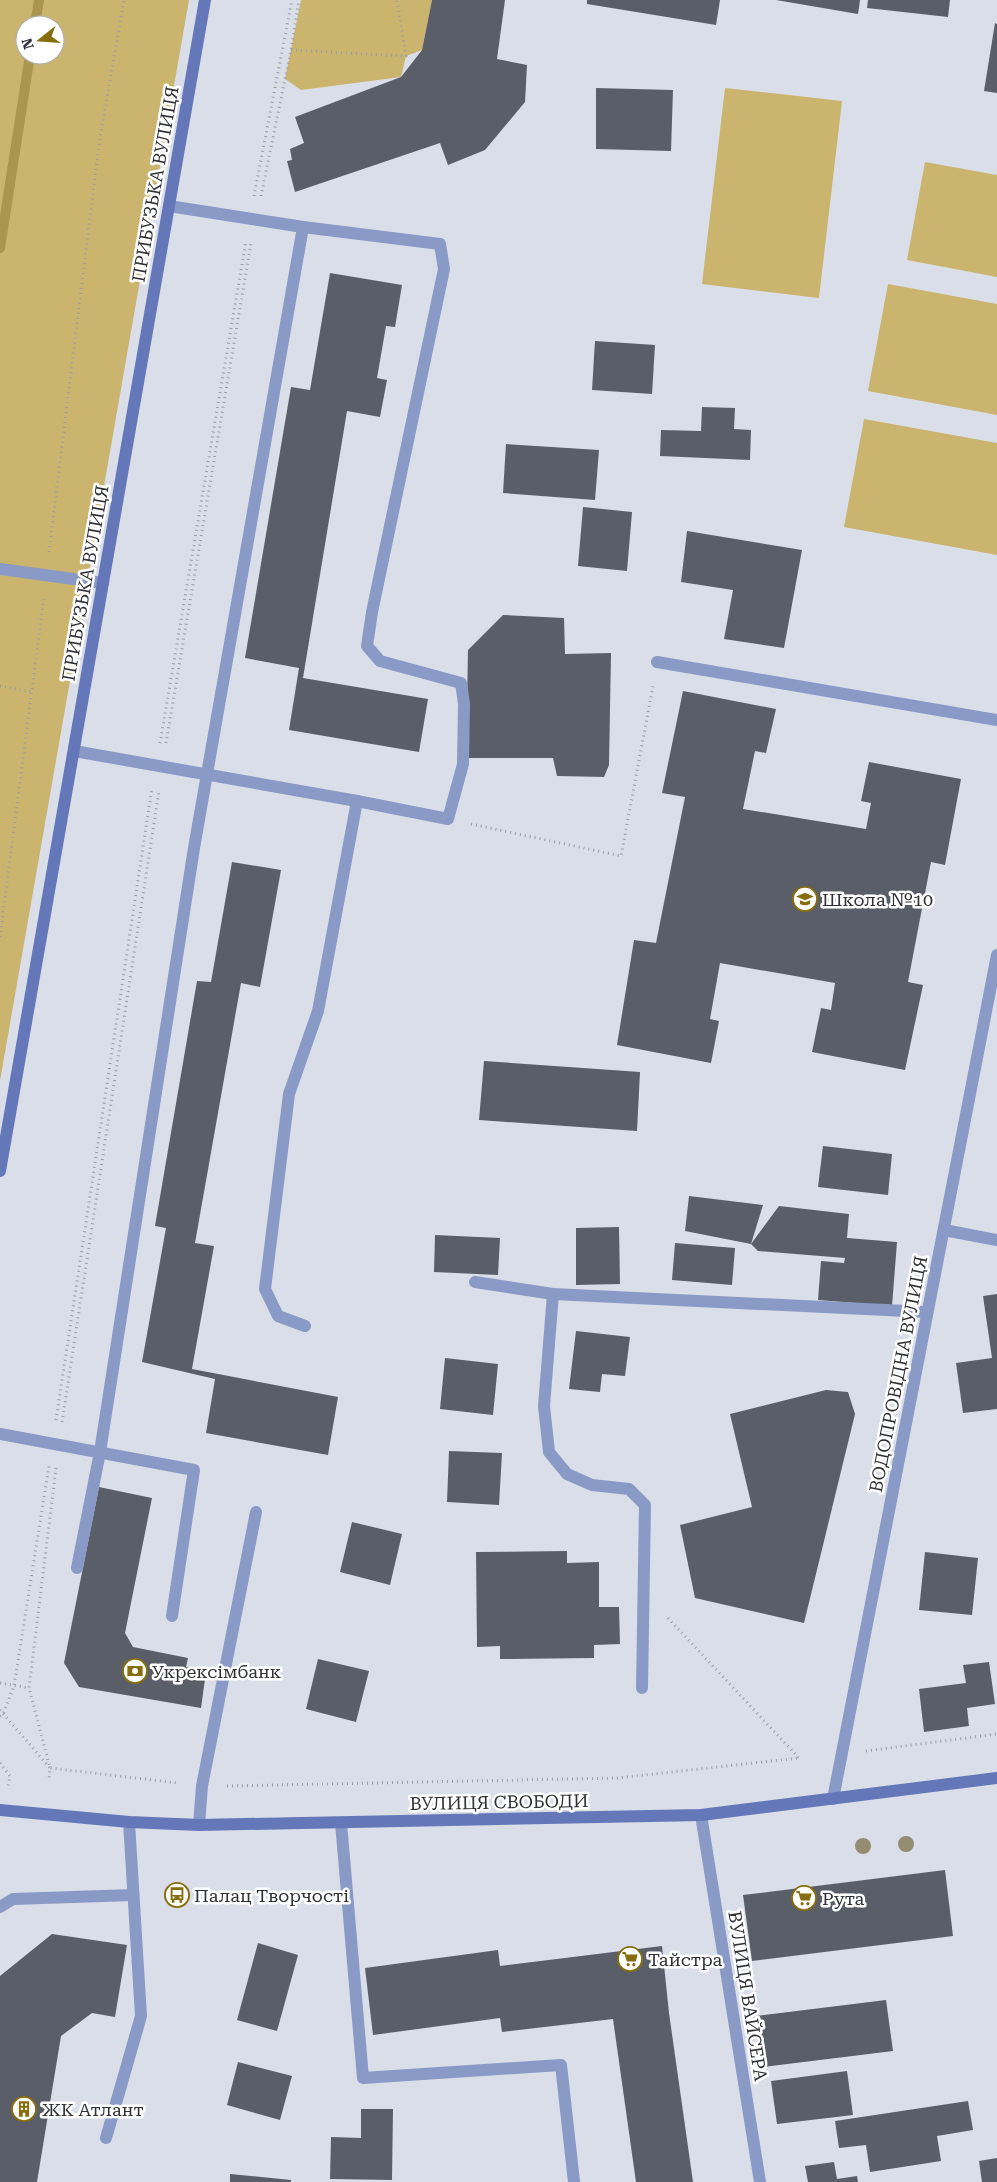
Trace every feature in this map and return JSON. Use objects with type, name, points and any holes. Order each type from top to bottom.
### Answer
[{"type":"street","name":"ПРИБУЗЬКА ВУЛИЦЯ","points":[[0,1171],[205,0]]},
{"type":"street","points":[[74,751],[448,819],[463,764],[464,704],[462,682],[380,661],[367,646],[372,612],[444,268],[440,244],[303,227],[169,206]]},
{"type":"street","points":[[77,1568],[100,1452],[191,867],[303,227]]},
{"type":"street","points":[[0,569],[103,583]]},
{"type":"street","points":[[657,662],[997,720]]},
{"type":"street","points":[[305,1326],[278,1316],[265,1289],[289,1094],[318,1011],[357,801]]},
{"type":"street","name":"ВОДОПРОВІДНА ВУЛИЦЯ","points":[[833,1799],[997,955]]},
{"type":"street","points":[[944,1230],[997,1240]]},
{"type":"street","points":[[475,1282],[553,1294],[927,1312]]},
{"type":"street","points":[[553,1294],[544,1406],[549,1452],[567,1474],[592,1485],[629,1489],[645,1505],[642,1688]]},
{"type":"street","points":[[0,1434],[194,1470],[172,1616]]},
{"type":"street","points":[[200,1825],[202,1786],[256,1512]]},
{"type":"street","name":"ВУЛИЦЯ СВОБОДИ","points":[[0,1810],[129,1822],[200,1825],[702,1815],[997,1778]]},
{"type":"street","name":"ВУЛИЦЯ ВАЙСЕРА","points":[[702,1815],[760,2182]]},
{"type":"street","points":[[106,2138],[141,2016],[129,1822]]},
{"type":"street","points":[[341,1823],[363,2078],[560,2065],[574,2182]]},
{"type":"street","points":[[0,1907],[13,1899],[133,1895]]},
{"type":"path","points":[[0,937],[99,144],[124,0]]},
{"type":"path","points":[[49,1780],[50,1768],[29,1688],[56,1444],[159,766],[292,0]]},
{"type":"path","points":[[2,1715],[14,1686],[56,1444],[159,766],[253,219],[291,50],[299,0]]},
{"type":"path","points":[[291,50],[406,56],[396,0]]},
{"type":"path","points":[[477,825],[621,856],[657,662]]},
{"type":"path","points":[[0,686],[32,692]]},
{"type":"path","points":[[0,1710],[2,1715],[50,1768],[202,1786],[617,1778],[799,1758],[644,1591]]},
{"type":"path","points":[[0,1683],[29,1688]]},
{"type":"path","points":[[866,1751],[997,1734]]},
{"type":"path","points":[[0,1763],[10,1776]]},
{"type":"shaded area","points":[[0,0],[189,0],[0,1081]]},
{"type":"shaded area","points":[[301,0],[432,0],[422,50],[406,56],[401,77],[301,90],[285,79]]},
{"type":"shaded area","points":[[725,88],[842,101],[819,298],[702,284]]},
{"type":"shaded area","points":[[925,162],[997,175],[997,277],[907,260]]},
{"type":"shaded area","points":[[888,284],[997,304],[997,415],[868,391]]},
{"type":"shaded area","points":[[864,419],[997,443],[997,555],[844,527]]},
{"type":"building","points":[[432,0],[505,0],[497,59],[527,65],[525,102],[485,150],[448,165],[440,143],[295,192],[287,161],[292,160],[290,149],[304,143],[295,117],[401,77],[422,50]]},
{"type":"building","points":[[587,0],[720,0],[716,25],[587,4]]},
{"type":"building","points":[[776,0],[860,0],[858,14]]},
{"type":"building","points":[[868,0],[950,0],[948,17],[867,8]]},
{"type":"building","points":[[995,23],[997,24],[997,93],[984,91]]},
{"type":"building","points":[[596,88],[673,90],[671,151],[596,149]]},
{"type":"building","points":[[330,273],[402,285],[395,327],[386,326],[377,378],[387,380],[380,417],[347,411],[303,678],[428,699],[419,752],[289,730],[299,668],[245,658],[291,387],[310,390]]},
{"type":"building","points":[[595,341],[655,345],[652,394],[592,390]]},
{"type":"building","points":[[702,407],[735,408],[734,429],[751,430],[750,460],[660,456],[661,430],[701,431]]},
{"type":"building","points":[[506,444],[599,450],[595,500],[503,493]]},
{"type":"building","points":[[583,507],[632,512],[627,571],[578,566]]},
{"type":"building","points":[[687,531],[802,550],[784,648],[724,639],[733,590],[681,582]]},
{"type":"building","points":[[503,615],[564,618],[565,654],[611,653],[609,765],[604,777],[557,776],[553,758],[466,758],[468,650]]},
{"type":"building","points":[[683,691],[776,709],[766,753],[755,751],[743,809],[866,829],[871,803],[861,801],[869,762],[961,779],[945,865],[931,862],[919,924],[908,982],[923,985],[905,1070],[812,1052],[821,1008],[831,1010],[835,983],[720,963],[710,1019],[719,1021],[711,1063],[617,1045],[634,940],[656,943],[685,797],[662,793]]},
{"type":"building","points":[[232,862],[281,870],[260,987],[241,983],[195,1243],[214,1246],[192,1369],[338,1397],[328,1455],[206,1433],[215,1379],[142,1362],[166,1228],[155,1226],[197,981],[211,982]]},
{"type":"building","points":[[484,1061],[640,1072],[637,1131],[479,1120]]},
{"type":"building","points":[[823,1146],[892,1154],[888,1195],[818,1187]]},
{"type":"building","points":[[689,1196],[763,1205],[751,1244],[685,1231]]},
{"type":"building","points":[[779,1206],[849,1214],[847,1238],[897,1242],[892,1306],[818,1300],[821,1261],[844,1263],[845,1258],[758,1251],[751,1244]]},
{"type":"building","points":[[619,1227],[620,1284],[576,1285],[576,1228]]},
{"type":"building","points":[[435,1235],[500,1238],[498,1275],[434,1272]]},
{"type":"building","points":[[675,1243],[735,1248],[732,1285],[672,1280]]},
{"type":"building","points":[[997,1294],[997,1409],[963,1413],[956,1363],[992,1358],[983,1296]]},
{"type":"building","points":[[576,1331],[630,1337],[625,1376],[602,1374],[600,1392],[569,1389]]},
{"type":"building","points":[[445,1358],[498,1364],[493,1415],[440,1409]]},
{"type":"building","points":[[826,1390],[848,1392],[855,1414],[804,1623],[695,1598],[680,1525],[752,1507],[730,1414]]},
{"type":"building","points":[[449,1451],[502,1453],[499,1505],[447,1502]]},
{"type":"building","points":[[99,1487],[152,1498],[125,1633],[133,1647],[188,1658],[186,1667],[206,1672],[201,1708],[79,1687],[64,1663]]},
{"type":"building","points":[[352,1522],[402,1534],[390,1585],[340,1572]]},
{"type":"building","points":[[567,1551],[567,1563],[599,1562],[599,1607],[619,1607],[620,1644],[594,1645],[594,1658],[500,1659],[500,1646],[477,1647],[476,1552]]},
{"type":"building","points":[[925,1552],[978,1558],[972,1615],[919,1610]]},
{"type":"building","points":[[318,1659],[369,1671],[356,1722],[306,1709]]},
{"type":"building","points":[[989,1662],[995,1704],[967,1708],[969,1726],[924,1732],[919,1689],[966,1683],[963,1665]]},
{"type":"building","points":[[945,1870],[953,1936],[752,1961],[743,1895]]},
{"type":"building","name":"ЖК Атлант","points":[[52,1934],[127,1945],[115,2017],[92,2013],[61,2036],[37,2182],[0,2182],[0,1976]]},
{"type":"building","points":[[258,1943],[298,1955],[277,2031],[237,2020]]},
{"type":"building","points":[[662,1946],[669,2013],[693,2182],[636,2182],[613,2019],[502,2032],[500,2018],[373,2035],[365,1968],[498,1950],[500,1966]]},
{"type":"building","points":[[886,2000],[893,2051],[763,2067],[756,2016]]},
{"type":"building","points":[[238,2062],[292,2076],[280,2120],[227,2105]]},
{"type":"building","points":[[847,2071],[853,2115],[777,2124],[771,2081]]},
{"type":"building","points":[[968,2101],[973,2130],[937,2136],[941,2161],[870,2172],[866,2145],[839,2148],[835,2121]]},
{"type":"building","points":[[361,2109],[393,2109],[392,2180],[330,2179],[331,2137],[361,2138]]},
{"type":"building","points":[[997,2158],[997,2182],[982,2182],[979,2161]]},
{"type":"building","points":[[834,2162],[837,2179],[857,2176],[858,2182],[808,2182],[805,2166]]},
{"type":"building","points":[[230,2174],[291,2180],[291,2182],[230,2182]]},
{"type":"waterway","points":[[37,15],[39,0]]},
{"type":"waterway","points":[[0,248],[28,65]]},
{"type":"place","name":"Школа №10","points":[[805,899]]},
{"type":"place","name":"Укрексімбанк","points":[[135,1671]]},
{"type":"place","name":"Палац Творчості","points":[[177,1895]]},
{"type":"place","name":"Рута","points":[[804,1898]]},
{"type":"place","name":"Тайстра","points":[[630,1959]]},
{"type":"place","name":"ЖК Атлант","points":[[24,2109]]}]
